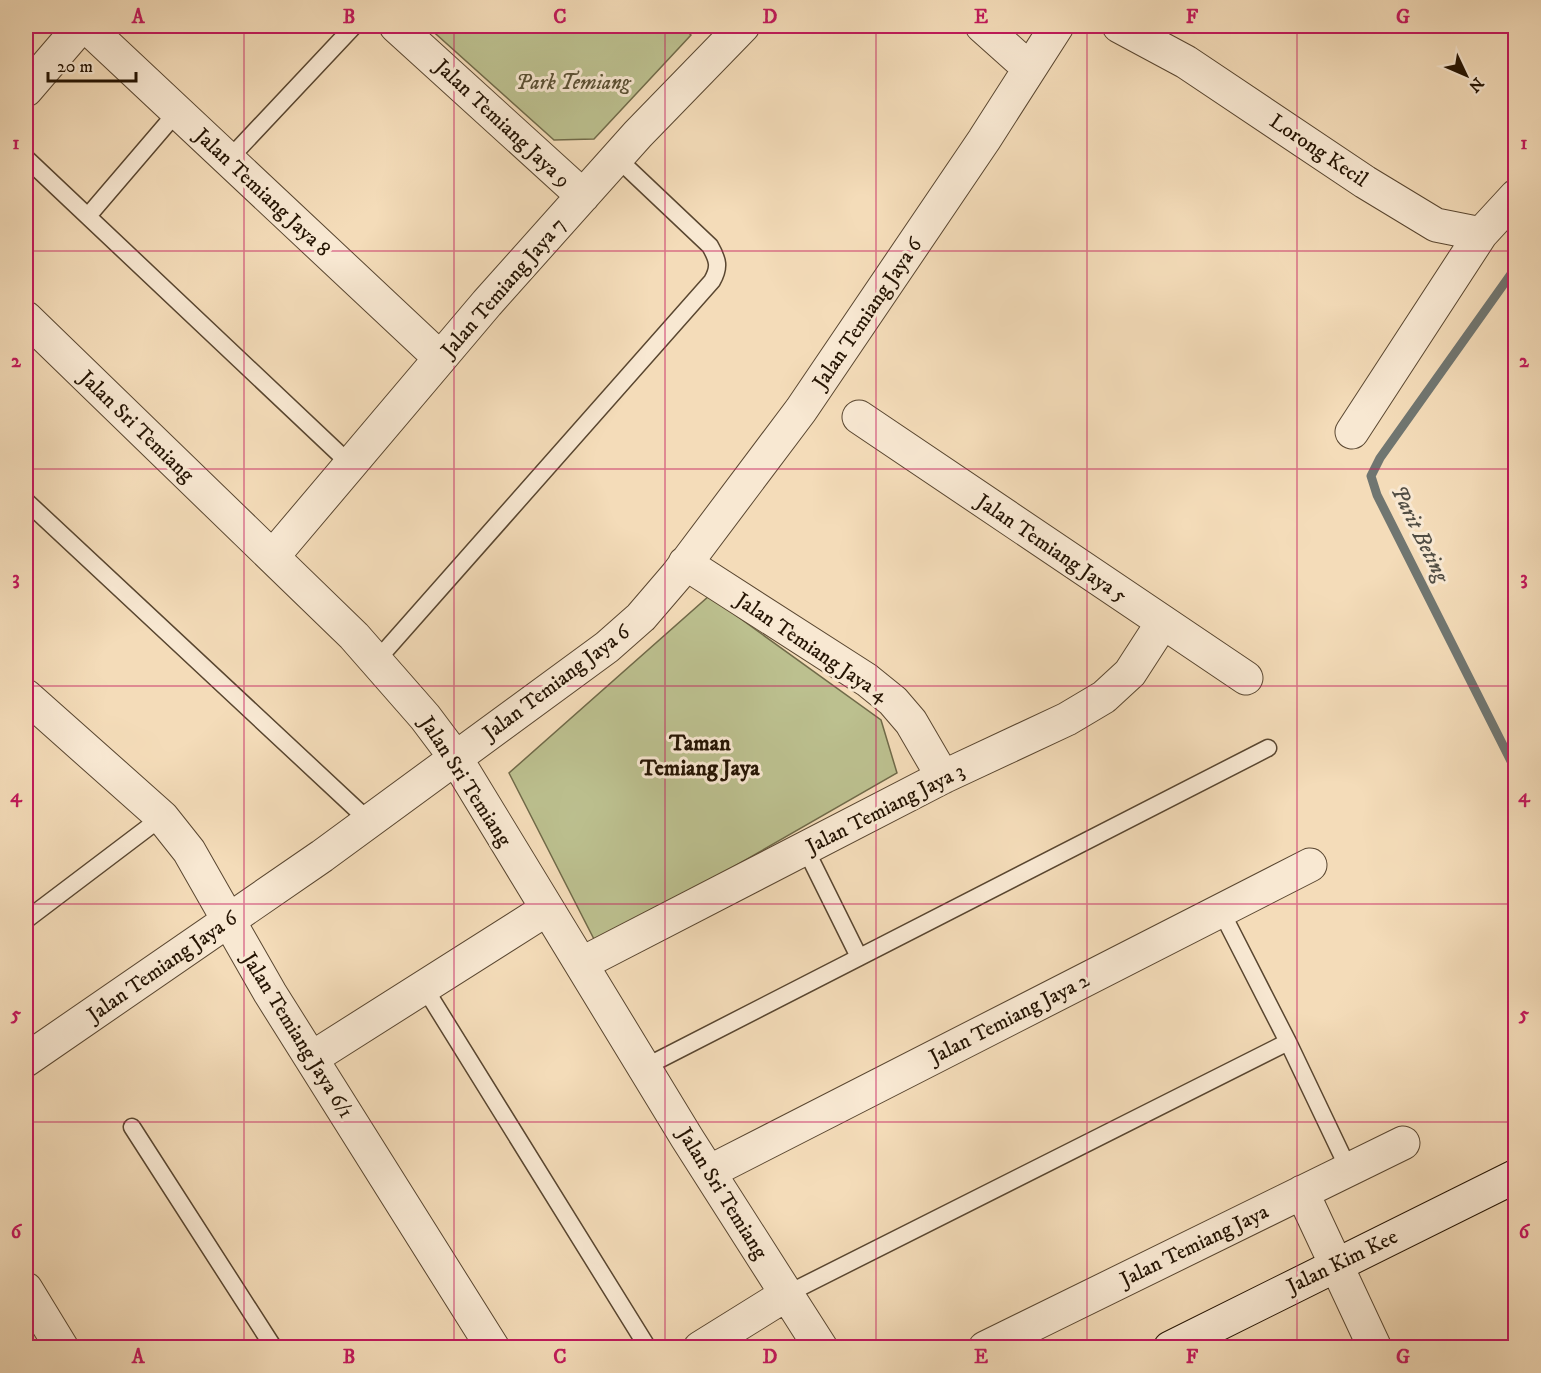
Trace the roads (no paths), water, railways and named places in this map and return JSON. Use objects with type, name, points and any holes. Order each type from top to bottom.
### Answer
[{"type":"street","points":[[26,90],[81,26]]},
{"type":"street","name":"Jalan Temiang Jaya 8","points":[[86,26],[440,358]]},
{"type":"street","name":"Jalan Temiang Jaya 9","points":[[396,26],[582,196]]},
{"type":"street","name":"Jalan Temiang Jaya 7","points":[[273,556],[440,358],[582,196],[743,26]]},
{"type":"street","points":[[982,26],[1029,68]]},
{"type":"street","name":"Jalan Temiang Jaya 6","points":[[26,1060],[369,821],[607,647],[641,617],[685,563],[812,394],[1057,26]]},
{"type":"street","name":"Lorong Kecil","points":[[1119,26],[1186,62],[1365,182],[1436,225],[1481,234]]},
{"type":"street","points":[[1352,432],[1481,234],[1515,196]]},
{"type":"street","name":"Jalan Sri Temiang","points":[[26,318],[273,556],[377,660],[455,757],[709,1172],[821,1347]]},
{"type":"street","name":"Jalan Temiang Jaya 5","points":[[859,417],[1246,678]]},
{"type":"street","name":"Jalan Temiang Jaya 4","points":[[685,563],[867,680],[893,700],[911,722],[943,777]]},
{"type":"street","name":"Jalan Temiang Jaya 3","points":[[581,964],[943,777],[1067,718],[1104,697],[1130,674],[1163,622]]},
{"type":"street","name":"Jalan Temiang Jaya 6/1","points":[[29,707],[162,818],[189,851],[270,993],[493,1347]]},
{"type":"street","name":"Jalan Temiang Jaya 2","points":[[709,1172],[1310,865]]},
{"type":"street","points":[[312,1058],[547,909]]},
{"type":"street","name":"Jalan Temiang Jaya","points":[[985,1347],[1403,1143]]},
{"type":"street","name":"Jalan Kim Kee","points":[[1170,1347],[1515,1176]]},
{"type":"street","points":[[1302,1192],[1375,1347]]},
{"type":"street","points":[[26,1289],[62,1347]]},
{"type":"street","points":[[700,1347],[787,1294]]},
{"type":"lane","points":[[228,160],[354,26]]},
{"type":"lane","points":[[88,216],[177,112]]},
{"type":"lane","points":[[26,158],[350,464]]},
{"type":"lane","points":[[377,660],[712,281],[718,270],[718,259],[710,246],[617,158]]},
{"type":"lane","points":[[26,501],[369,821]]},
{"type":"lane","points":[[645,1067],[1268,747]]},
{"type":"lane","points":[[26,920],[162,818]]},
{"type":"lane","points":[[805,849],[859,957]]},
{"type":"lane","points":[[1221,911],[1288,1042],[1349,1170]]},
{"type":"lane","points":[[424,987],[648,1347]]},
{"type":"lane","points":[[787,1294],[1288,1042]]},
{"type":"lane","points":[[132,1127],[274,1347]]},
{"type":"waterway","name":"Parit Beting","points":[[1516,267],[1380,458],[1371,476],[1377,495],[1516,771]]},
{"type":"district","name":"Taman Temiang Jaya","points":[[700,754]]},
{"type":"park label","name":"Park Temiang","points":[[573,82]]}]
